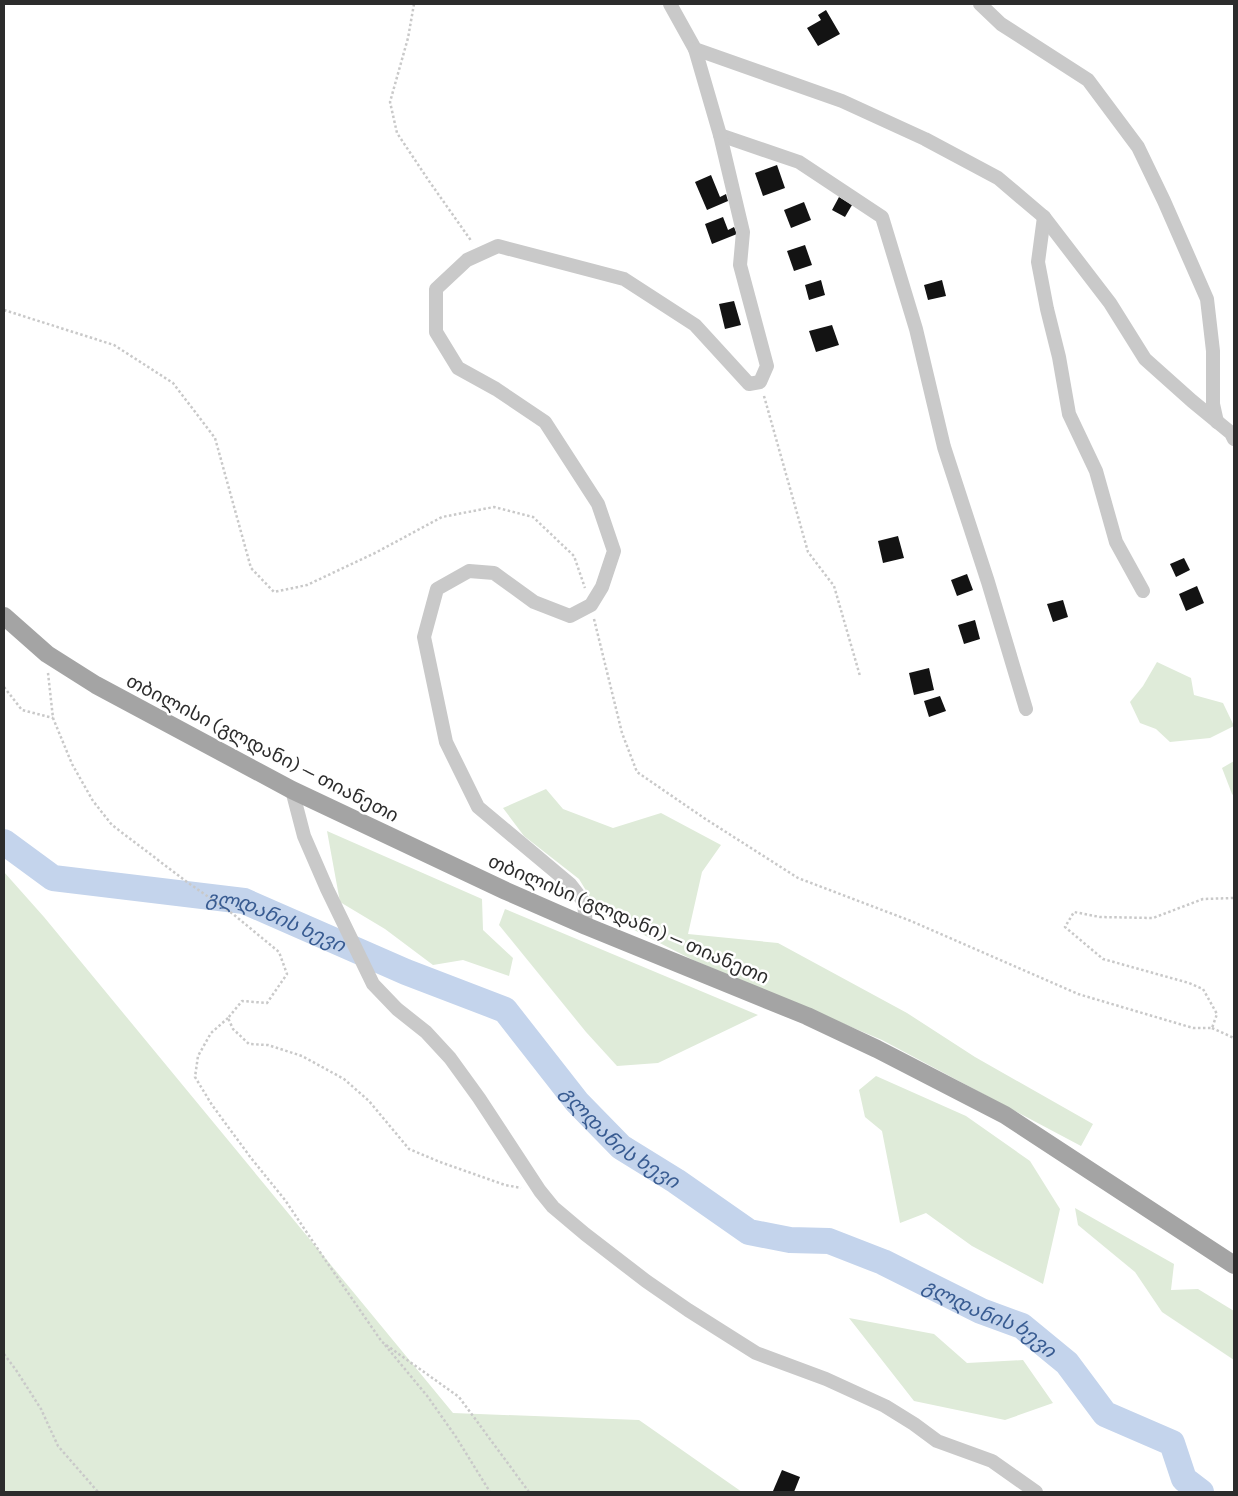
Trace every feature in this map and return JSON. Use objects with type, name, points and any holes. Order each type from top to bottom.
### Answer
[{"type":"main road","name":"თბილისი (გლდანი) — თიანეთი","points":[[4,616],[47,654],[96,685],[292,790],[506,891],[586,926],[807,1016],[1005,1115],[1234,1265]]},
{"type":"street","points":[[586,926],[584,902],[570,884],[478,807],[446,742],[424,637],[437,589],[469,571],[494,573],[534,602],[570,616],[591,605],[602,587],[614,551],[598,504],[545,422],[458,368],[436,332],[436,289],[467,260],[498,246],[624,279],[695,325],[749,384],[760,382],[767,366],[740,265],[743,232],[720,135],[695,49],[670,4]]},
{"type":"street","points":[[980,4],[1001,24],[1088,80],[1138,147],[1164,200],[1207,299],[1213,351],[1213,404],[1217,422]]},
{"type":"street","points":[[695,49],[842,101],[925,139],[998,178],[1044,216],[1110,303],[1145,359],[1192,402],[1231,433],[1234,439]]},
{"type":"street","points":[[720,135],[799,162],[882,217],[916,329],[944,447],[988,582],[1026,709]]},
{"type":"street","points":[[1044,216],[1038,262],[1059,357],[1069,414],[1096,471],[1116,542],[1143,591]]},
{"type":"street","points":[[292,790],[304,836],[327,889],[373,984],[397,1010],[426,1032],[450,1058],[479,1098],[540,1191],[553,1206],[585,1234],[646,1281],[756,1353],[826,1379],[885,1406],[937,1440],[992,1461],[1036,1492]]},
{"type":"path","points":[[414,4],[408,38],[390,102],[397,133],[480,254]]},
{"type":"path","points":[[4,310],[114,345],[173,383],[215,438],[252,568],[274,592],[307,585],[375,553],[442,517],[494,507],[533,516],[574,556],[591,605],[622,733],[637,772],[704,818],[798,878],[911,921],[1078,994],[1193,1028],[1212,1028],[1234,1038]]},
{"type":"path","points":[[760,382],[808,552],[834,586],[860,676]]},
{"type":"path","points":[[47,654],[53,718],[72,764],[93,801],[112,826],[233,914],[279,952],[287,974],[267,1003],[242,1001],[228,1018],[211,1033],[198,1056],[194,1077],[251,1158],[285,1200],[382,1342],[428,1397],[456,1437],[490,1492]]},
{"type":"path","points":[[4,687],[22,710],[53,718]]},
{"type":"path","points":[[1212,1028],[1216,1014],[1203,989],[1103,959],[1065,928],[1074,912],[1100,917],[1153,918],[1202,899],[1234,898]]},
{"type":"path","points":[[228,1018],[233,1029],[249,1044],[268,1044],[302,1056],[344,1079],[369,1101],[409,1149],[505,1185],[540,1191]]},
{"type":"path","points":[[382,1342],[459,1397],[529,1492]]},
{"type":"path","points":[[4,1354],[41,1409],[58,1446],[98,1492]]},
{"type":"green space","points":[[1157,662],[1191,678],[1194,695],[1223,703],[1234,726],[1210,738],[1170,742],[1156,729],[1140,723],[1130,702],[1143,686]]},
{"type":"green space","points":[[1234,761],[1234,796],[1222,768]]},
{"type":"green space","points":[[546,789],[563,809],[613,828],[661,813],[721,845],[702,872],[688,934],[778,943],[907,1013],[975,1057],[1093,1124],[1081,1146],[882,1040],[693,960],[599,912],[579,879],[524,836],[503,808]]},
{"type":"green space","points":[[327,831],[482,899],[483,930],[513,958],[509,976],[463,960],[433,965],[385,929],[340,902]]},
{"type":"green space","points":[[4,872],[44,917],[453,1413],[639,1420],[742,1492],[4,1492]]},
{"type":"green space","points":[[505,909],[758,1015],[658,1063],[617,1066],[586,1032],[499,925]]},
{"type":"green space","points":[[876,1076],[966,1116],[1030,1161],[1060,1209],[1043,1284],[972,1246],[926,1213],[900,1223],[882,1131],[865,1117],[859,1090]]},
{"type":"green space","points":[[1075,1208],[1174,1264],[1171,1290],[1198,1289],[1234,1311],[1234,1360],[1162,1312],[1135,1272],[1078,1225]]},
{"type":"green space","points":[[849,1318],[934,1334],[967,1363],[1023,1360],[1053,1403],[1005,1420],[914,1401]]},
{"type":"building","points":[[826,10],[840,34],[818,46],[807,28],[821,20],[818,15]]},
{"type":"building","points":[[777,165],[785,188],[763,196],[755,173]]},
{"type":"building","points":[[711,175],[720,197],[726,194],[728,201],[707,210],[695,182]]},
{"type":"building","points":[[839,197],[852,205],[845,217],[832,210]]},
{"type":"building","points":[[804,202],[811,220],[791,228],[784,210]]},
{"type":"building","points":[[723,217],[728,230],[734,227],[737,234],[712,244],[705,224]]},
{"type":"building","points":[[805,245],[812,265],[794,271],[787,251]]},
{"type":"building","points":[[821,280],[825,295],[809,300],[805,285]]},
{"type":"building","points":[[942,280],[946,296],[928,300],[924,285]]},
{"type":"building","points":[[734,301],[741,325],[725,329],[719,304]]},
{"type":"building","points":[[832,325],[839,345],[816,352],[809,331]]},
{"type":"building","points":[[898,536],[904,558],[883,563],[878,541]]},
{"type":"building","points":[[1184,558],[1190,570],[1176,577],[1170,564]]},
{"type":"building","points":[[967,574],[973,590],[957,596],[951,580]]},
{"type":"building","points":[[1197,586],[1204,603],[1186,611],[1179,594]]},
{"type":"building","points":[[1063,600],[1068,617],[1053,622],[1047,604]]},
{"type":"building","points":[[975,620],[980,639],[964,644],[958,625]]},
{"type":"building","points":[[929,668],[934,690],[914,695],[909,673]]},
{"type":"building","points":[[940,696],[946,711],[929,717],[924,701]]},
{"type":"building","points":[[782,1470],[800,1477],[794,1492],[773,1491]]},
{"type":"waterway","name":"გლდანის ხევი","points":[[4,842],[53,878],[244,901],[406,972],[505,1010],[577,1102],[621,1147],[676,1181],[749,1232],[790,1240],[829,1241],[883,1262],[981,1311],[1022,1326],[1067,1363],[1105,1414],[1172,1443],[1184,1479],[1201,1492]]}]
